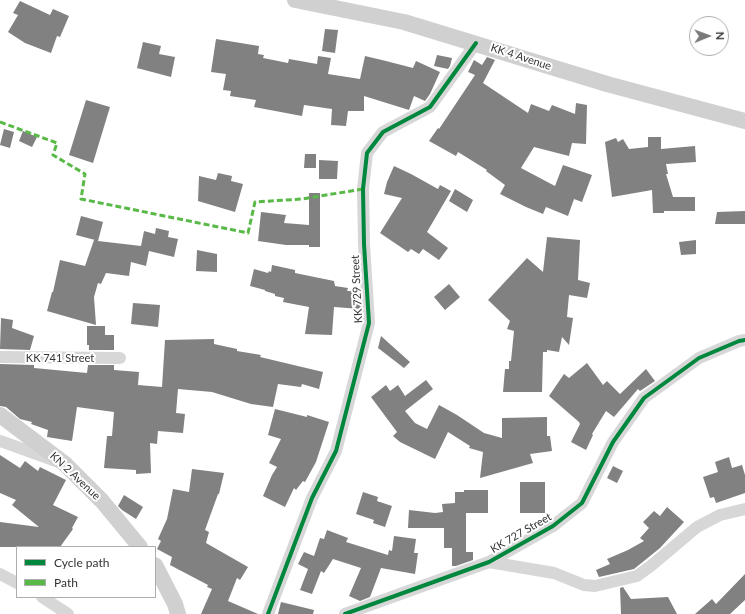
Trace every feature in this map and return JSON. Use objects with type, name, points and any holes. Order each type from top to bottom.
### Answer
[{"type":"main road","name":"KK 4 Avenue","points":[[295,0],[404,22],[607,84],[745,121]]},
{"type":"main road","name":"KN 2 Avenue","points":[[0,415],[65,464],[102,501],[139,546]]},
{"type":"main road","points":[[156,567],[175,604],[178,614]]},
{"type":"street","name":"KK 729 Street","points":[[268,614],[312,498],[336,451],[369,323],[363,205],[363,189],[367,153],[383,132],[430,107],[476,43]]},
{"type":"street","name":"KK 727 Street","points":[[344,614],[488,562],[553,526],[582,503],[614,442],[644,398],[699,358],[745,340]]},
{"type":"street","name":"KK 741 Street","points":[[0,357],[120,358]]},
{"type":"street","points":[[0,441],[65,464]]},
{"type":"street","points":[[488,562],[554,573],[584,585],[595,586],[637,576],[697,527],[720,515],[745,509]]},
{"type":"street","points":[[0,574],[16,582]]},
{"type":"street","points":[[44,598],[68,614]]},
{"type":"building","points":[[20,1],[50,15],[53,9],[69,16],[60,37],[57,36],[51,53],[25,43],[8,32],[18,15],[13,13]]},
{"type":"building","points":[[325,29],[338,30],[335,53],[322,51]]},
{"type":"building","points":[[216,39],[259,46],[258,54],[264,55],[263,58],[288,63],[289,59],[317,64],[318,56],[331,58],[328,74],[360,79],[365,56],[413,68],[416,61],[440,72],[430,94],[425,101],[414,96],[409,110],[364,96],[364,111],[348,111],[346,126],[331,125],[332,109],[304,105],[302,116],[254,107],[256,100],[230,96],[231,91],[223,90],[226,74],[211,72]]},
{"type":"building","points":[[143,42],[161,46],[159,54],[175,57],[171,77],[137,68]]},
{"type":"building","points":[[437,55],[452,58],[448,69],[434,66]]},
{"type":"building","points":[[487,57],[495,60],[483,83],[528,113],[531,104],[549,111],[552,105],[575,114],[576,103],[587,105],[586,144],[572,143],[569,156],[534,147],[521,168],[555,186],[563,165],[592,175],[582,202],[574,199],[568,216],[546,207],[543,214],[500,194],[505,185],[486,171],[487,170],[458,152],[456,156],[429,141],[438,128],[439,129],[475,75],[468,72],[474,60],[482,65]]},
{"type":"building","points":[[86,100],[110,107],[93,163],[69,155]]},
{"type":"building","points":[[4,129],[14,132],[10,148],[0,145]]},
{"type":"building","points":[[23,131],[37,137],[32,147],[19,141]]},
{"type":"building","points":[[648,137],[661,137],[661,149],[695,146],[696,162],[666,164],[668,174],[666,174],[673,197],[695,197],[695,211],[664,211],[664,213],[653,213],[652,190],[612,197],[605,142],[616,138],[618,142],[623,139],[629,149],[648,147]]},
{"type":"building","points":[[305,154],[316,154],[316,168],[304,168]]},
{"type":"building","points":[[319,160],[338,161],[337,179],[319,179]]},
{"type":"building","points":[[394,166],[438,189],[440,185],[451,191],[427,232],[448,248],[439,260],[423,249],[419,254],[411,249],[408,252],[380,233],[402,198],[384,194],[387,182]]},
{"type":"building","points":[[218,173],[232,176],[231,181],[243,184],[235,212],[198,201],[199,176],[216,180]]},
{"type":"building","points":[[455,189],[473,200],[467,212],[449,201]]},
{"type":"building","points":[[309,193],[320,193],[320,247],[309,247],[309,245],[286,245],[258,241],[261,212],[286,215],[284,223],[309,225]]},
{"type":"building","points":[[745,211],[745,224],[715,224],[717,212]]},
{"type":"building","points":[[81,216],[103,222],[98,241],[141,246],[144,231],[155,234],[156,228],[169,231],[168,237],[178,239],[174,257],[149,251],[146,266],[131,262],[129,276],[106,273],[101,284],[98,283],[94,297],[96,325],[47,311],[60,260],[85,266],[95,240],[76,235]]},
{"type":"building","points":[[547,237],[580,240],[578,280],[590,283],[587,298],[569,295],[567,317],[573,318],[569,345],[562,337],[559,352],[547,350],[547,352],[543,352],[542,392],[503,392],[505,369],[509,369],[509,361],[511,361],[514,331],[507,329],[510,321],[488,300],[527,258],[543,272]]},
{"type":"building","points":[[696,240],[696,254],[681,255],[679,242]]},
{"type":"building","points":[[197,250],[217,254],[217,272],[196,271]]},
{"type":"building","points":[[272,265],[295,270],[295,273],[334,281],[335,286],[348,288],[347,291],[359,291],[361,309],[334,307],[332,335],[305,334],[309,307],[283,302],[284,298],[275,296],[275,294],[265,290],[250,286],[254,269],[268,273],[269,271],[271,272]]},
{"type":"building","points":[[449,284],[460,297],[445,310],[434,297]]},
{"type":"building","points":[[133,303],[160,305],[158,327],[131,324]]},
{"type":"building","points":[[1,318],[13,320],[12,328],[34,336],[30,350],[0,349]]},
{"type":"building","points":[[87,326],[105,326],[105,335],[114,335],[114,350],[89,350],[89,345],[87,345]]},
{"type":"building","points":[[381,336],[410,362],[404,368],[378,348]]},
{"type":"building","points":[[214,339],[214,344],[237,349],[237,351],[261,355],[260,357],[323,372],[319,389],[302,384],[301,387],[278,384],[273,407],[251,404],[212,392],[178,389],[176,413],[185,414],[183,433],[158,431],[157,444],[150,443],[151,473],[136,474],[136,470],[104,468],[107,436],[112,436],[114,412],[77,407],[72,441],[47,437],[48,430],[31,424],[32,422],[20,419],[6,407],[0,406],[0,364],[34,365],[34,368],[87,373],[88,365],[114,365],[114,370],[139,372],[138,385],[162,387],[165,340]]},
{"type":"building","points":[[587,363],[603,385],[607,381],[620,394],[646,369],[655,381],[640,391],[638,389],[614,417],[606,411],[592,434],[593,435],[586,450],[571,442],[580,424],[579,422],[549,396],[564,374],[569,378]]},
{"type":"building","points":[[426,380],[433,389],[405,411],[415,423],[427,429],[439,405],[484,433],[502,438],[502,418],[547,417],[547,436],[550,436],[552,451],[530,454],[533,463],[480,478],[483,452],[469,448],[470,446],[448,432],[435,459],[400,442],[393,436],[397,432],[371,397],[386,385],[390,391],[398,385],[405,396]]},
{"type":"building","points":[[275,409],[307,417],[307,415],[329,422],[316,462],[305,482],[303,481],[296,490],[294,488],[285,507],[263,496],[277,467],[269,463],[281,439],[268,435]]},
{"type":"building","points":[[0,455],[20,468],[25,461],[38,471],[40,467],[66,480],[53,505],[78,517],[72,528],[73,529],[61,546],[0,547],[0,522],[39,527],[12,505],[16,500],[0,493]]},
{"type":"building","points":[[729,457],[732,468],[742,465],[745,475],[745,493],[716,503],[714,497],[710,498],[703,477],[718,472],[715,462]]},
{"type":"building","points":[[613,466],[623,471],[617,483],[607,478]]},
{"type":"building","points":[[192,469],[224,473],[219,494],[205,530],[209,532],[206,543],[248,567],[240,580],[237,578],[228,601],[258,614],[201,614],[212,589],[207,587],[208,585],[170,565],[172,557],[157,549],[161,541],[158,539],[167,519],[173,489],[189,492]]},
{"type":"building","points":[[520,482],[545,482],[545,513],[520,513]]},
{"type":"building","points":[[464,490],[488,490],[488,513],[466,513],[466,552],[473,552],[473,560],[452,566],[452,548],[444,548],[444,528],[408,528],[409,510],[435,513],[443,512],[442,504],[455,503],[455,492],[464,492]]},
{"type":"building","points":[[363,492],[378,497],[377,501],[392,506],[385,527],[373,523],[374,520],[356,514]]},
{"type":"building","points":[[124,495],[143,507],[136,519],[118,506]]},
{"type":"building","points":[[667,507],[684,522],[660,548],[634,569],[599,577],[596,570],[610,564],[607,559],[644,541],[640,538],[649,528],[643,522],[654,511],[660,516]]},
{"type":"building","points":[[327,530],[348,538],[346,542],[388,555],[389,550],[392,551],[394,536],[416,539],[414,553],[418,553],[415,574],[381,568],[370,597],[360,601],[349,596],[361,568],[333,559],[324,573],[321,571],[312,594],[300,590],[308,569],[298,564],[304,552],[314,556],[320,538],[324,539]]},
{"type":"building","points":[[745,574],[745,600],[730,614],[695,614],[712,599],[716,604]]},
{"type":"building","points":[[623,587],[631,599],[668,597],[677,614],[621,614],[620,588]]},
{"type":"building","points":[[281,602],[314,610],[313,614],[278,614]]},
{"type":"marked path","points":[[0,122],[57,143],[53,155],[85,174],[81,199],[248,233],[255,202],[302,199],[363,189]]},
{"type":"cycle path","points":[[268,614],[312,498],[336,451],[369,323],[364,244],[363,189],[367,153],[383,132],[430,107],[476,43]]},
{"type":"cycle path","points":[[345,614],[489,562],[553,526],[582,503],[613,442],[644,398],[699,358],[739,341],[745,340]]}]
